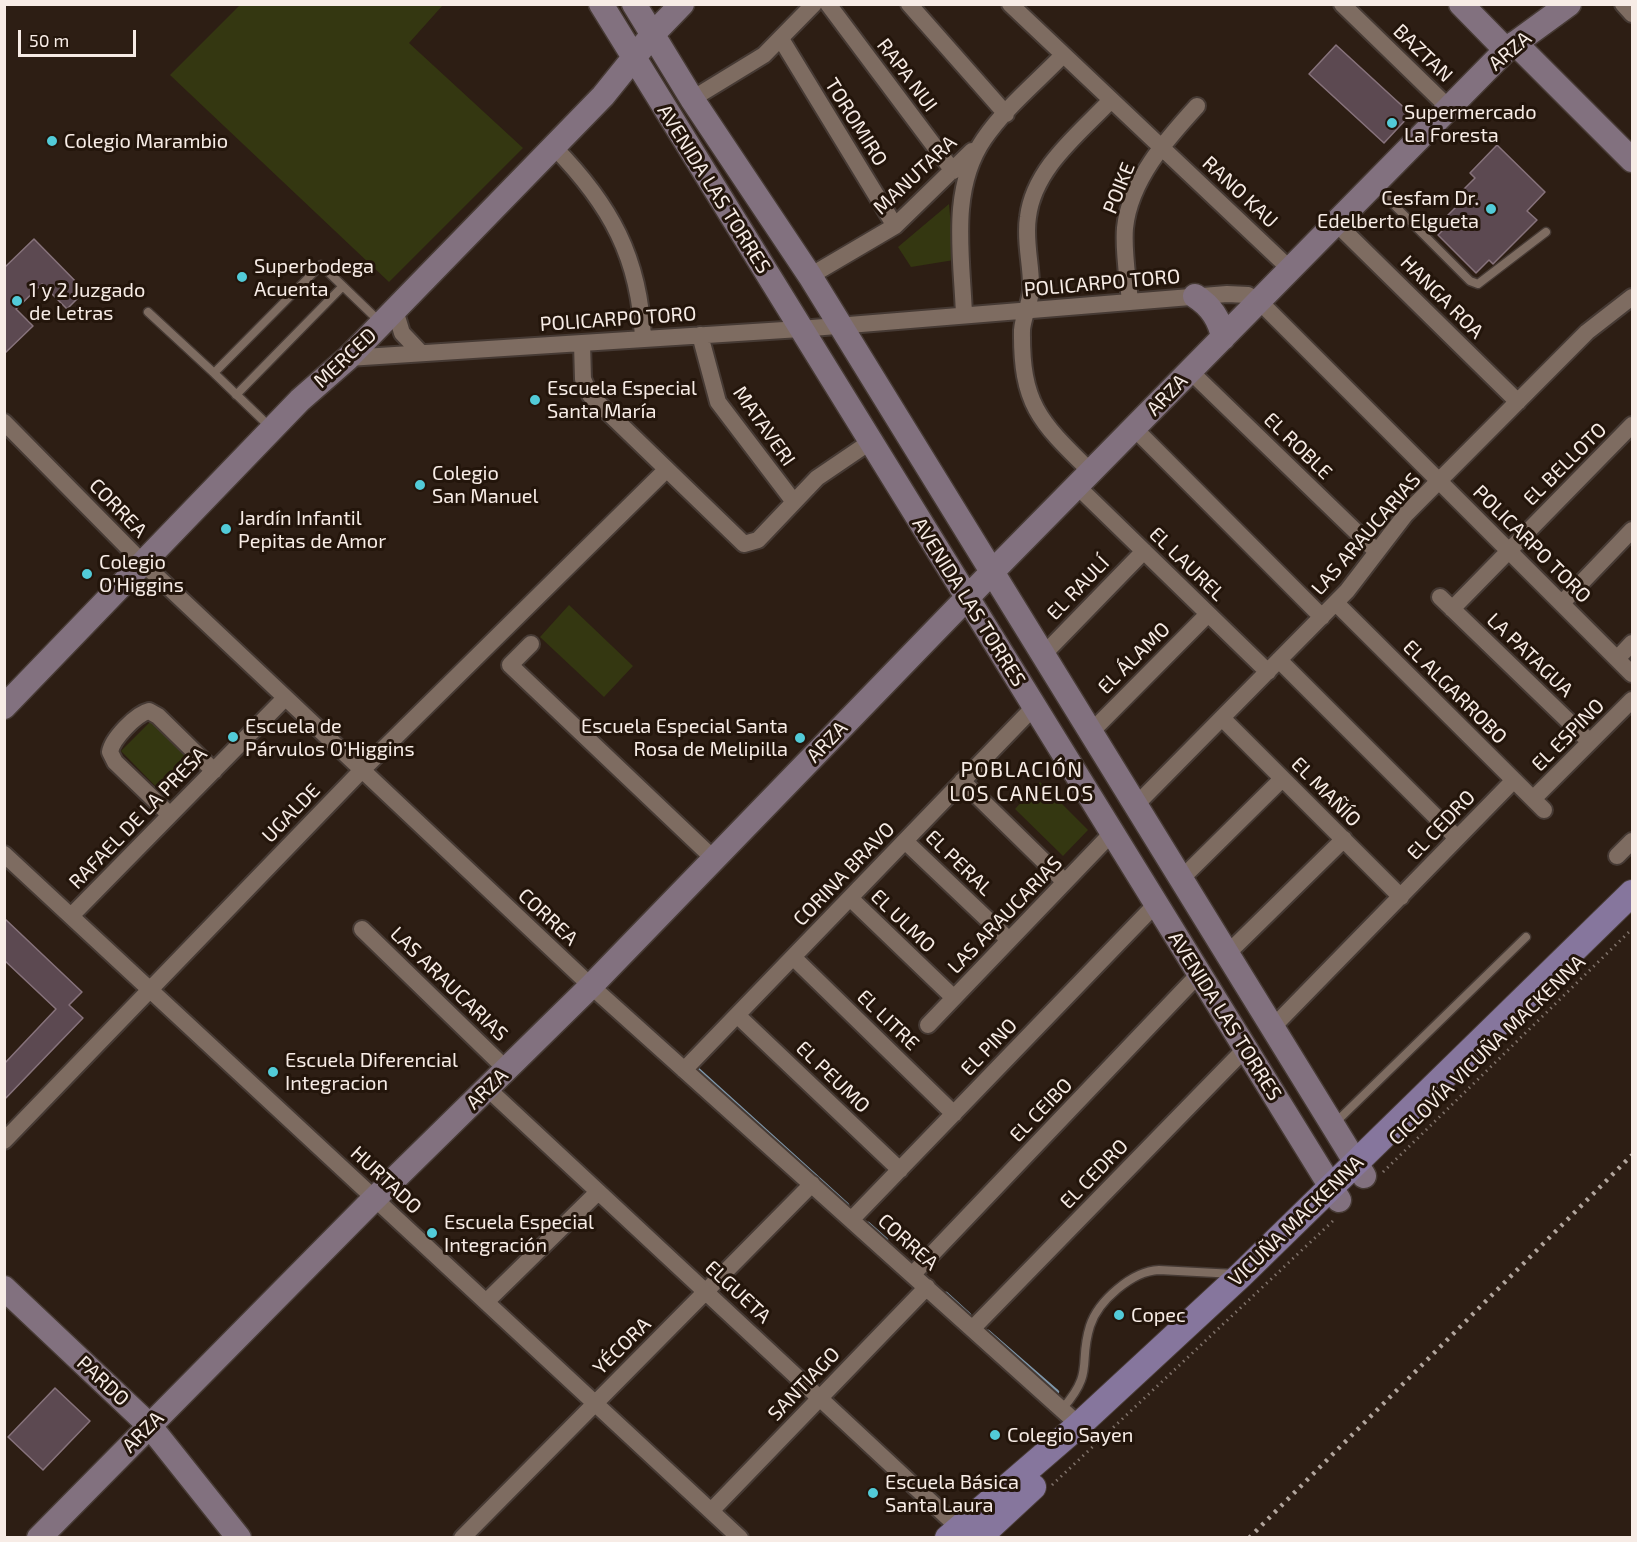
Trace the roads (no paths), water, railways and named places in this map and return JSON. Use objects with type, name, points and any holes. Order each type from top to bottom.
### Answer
[{"type":"main road","name":"AVENIDA LAS TORRES","points":[[601,4],[1199,974],[1336,1201]]},
{"type":"main road","name":"AVENIDA LAS TORRES","points":[[634,4],[692,99],[810,276],[1274,1027],[1332,1125],[1367,1171]]},
{"type":"main road","name":"MERCED","points":[[4,707],[313,387],[348,358],[554,147],[603,96],[653,34],[681,4]]},
{"type":"main road","points":[[1461,4],[1511,46],[1632,160]]},
{"type":"main road","name":"ARZA","points":[[39,1538],[375,1199],[591,987],[992,572],[1449,108],[1511,46],[1569,4]]},
{"type":"main road","points":[[1195,296],[1203,301],[1216,316],[1222,338]]},
{"type":"main road","name":"VICUÑA MACKENNA","points":[[1367,1171],[1632,893]]},
{"type":"main road","name":"VICUÑA MACKENNA","points":[[962,1534],[1244,1292],[1632,915]]},
{"type":"main road","name":"VICUÑA MACKENNA","points":[[962,1534],[1071,1417],[1241,1275],[1336,1201]]},
{"type":"main road","name":"PARDO","points":[[4,1288],[149,1425],[239,1538]]},
{"type":"street","points":[[692,99],[751,65],[781,39],[814,4]]},
{"type":"street","name":"RAPA NUI","points":[[828,4],[953,171]]},
{"type":"street","points":[[909,4],[1006,114]]},
{"type":"street","points":[[1010,4],[1160,147]]},
{"type":"street","name":"BAZTAN","points":[[1342,4],[1449,108]]},
{"type":"street","points":[[1623,4],[1632,14]]},
{"type":"street","name":"TOROMIRO","points":[[781,39],[895,226]]},
{"type":"street","name":"MANUTARA","points":[[810,276],[895,226],[953,171],[1063,55]]},
{"type":"street","name":"EL LAUREL","points":[[1111,100],[1050,166],[1033,195],[1027,229],[1031,291],[1022,328],[1025,377],[1030,398],[1046,426],[1084,479],[1143,551],[1208,614],[1274,666],[1457,838]]},
{"type":"street","name":"POIKE","points":[[1130,302],[1125,243],[1128,215],[1135,195],[1160,147],[1197,106]]},
{"type":"street","name":"MANUTARA","points":[[964,315],[961,203],[967,172],[985,137]]},
{"type":"street","points":[[554,147],[595,192],[621,237],[635,279],[643,339]]},
{"type":"street","name":"RANO KAU","points":[[1160,147],[1290,269]]},
{"type":"street","name":"HANGA ROA","points":[[1336,223],[1518,402]]},
{"type":"street","name":"POLICARPO TORO","points":[[348,358],[800,329],[1239,293],[1259,301],[1632,674]]},
{"type":"street","name":"LAS ARAUCARIAS","points":[[1136,805],[1336,603],[1406,514],[1587,332],[1632,297]]},
{"type":"street","points":[[388,317],[421,353]]},
{"type":"street","name":"MATAVERI","points":[[700,335],[718,402],[794,502]]},
{"type":"street","points":[[582,343],[586,390],[744,544],[758,540],[824,472],[870,442]]},
{"type":"street","name":"EL ROBLE","points":[[1190,370],[1377,552]]},
{"type":"street","name":"CORREA","points":[[4,422],[144,564],[591,987],[1071,1417]]},
{"type":"street","name":"EL BELLOTO","points":[[1446,603],[1509,551],[1632,425]]},
{"type":"street","points":[[1134,428],[1322,616]]},
{"type":"street","name":"UGALDE","points":[[4,1141],[149,988],[362,771],[666,470]]},
{"type":"street","points":[[1562,603],[1632,530]]},
{"type":"street","name":"EL RAULÍ","points":[[1043,655],[1143,551]]},
{"type":"street","name":"EL ALGARROBO","points":[[1336,603],[1538,805]]},
{"type":"street","name":"LA PATAGUA","points":[[1446,603],[1590,742]]},
{"type":"street","name":"EL ÁLAMO","points":[[1091,732],[1208,614]]},
{"type":"street","points":[[1617,658],[1632,643]]},
{"type":"street","points":[[531,644],[510,665],[714,859]]},
{"type":"street","name":"RAFAEL DE LA PRESA","points":[[71,916],[285,698]]},
{"type":"street","name":"EL ESPINO","points":[[1538,805],[1590,742],[1632,700]]},
{"type":"street","name":"CORINA BRAVO","points":[[684,1070],[1034,707]]},
{"type":"street","points":[[170,815],[115,762],[110,752],[113,743],[141,715],[149,711],[158,716],[214,771]]},
{"type":"street","name":"EL MAÑÍO","points":[[1222,718],[1401,897]]},
{"type":"street","points":[[1182,878],[1282,778]]},
{"type":"street","name":"EL CEDRO","points":[[1274,1027],[1514,780]]},
{"type":"street","points":[[962,781],[1065,882]]},
{"type":"street","name":"LAS ARAUCARIAS","points":[[928,1025],[1112,833]]},
{"type":"street","points":[[1228,953],[1344,839]]},
{"type":"street","name":"EL PERAL","points":[[905,841],[1009,940]]},
{"type":"street","points":[[1617,856],[1632,841]]},
{"type":"street","name":"HURTADO","points":[[4,854],[740,1538]]},
{"type":"street","name":"EL ULMO","points":[[850,898],[954,998]]},
{"type":"street","name":"EL PINO","points":[[852,1220],[1156,904]]},
{"type":"street","name":"LAS ARAUCARIAS","points":[[362,929],[506,1069]]},
{"type":"street","name":"EL LITRE","points":[[793,957],[954,1114]]},
{"type":"street","name":"EL CEIBO","points":[[912,1274],[1199,974]]},
{"type":"street","name":"EL PEUMO","points":[[737,1015],[900,1170]]},
{"type":"street","name":"EL CEDRO","points":[[973,1328],[1245,1049]]},
{"type":"street","name":"ELGUETA","points":[[487,1088],[820,1398],[962,1534]]},
{"type":"street","name":"YÉCORA","points":[[462,1538],[812,1184]]},
{"type":"street","points":[[486,1302],[598,1191]]},
{"type":"street","name":"SANTIAGO","points":[[711,1511],[927,1287]]},
{"type":"lane","points":[[1373,185],[1470,281],[1478,284],[1546,232]]},
{"type":"lane","points":[[214,373],[321,265],[343,286],[388,317]]},
{"type":"lane","points":[[236,395],[343,286]]},
{"type":"lane","points":[[148,312],[273,429]]},
{"type":"lane","points":[[1332,1125],[1526,936]]},
{"type":"lane","points":[[1071,1417],[1084,1377],[1088,1333],[1095,1316],[1129,1280],[1147,1271],[1159,1270],[1241,1275]]},
{"type":"waterway","points":[[698,1070],[847,1205]]},
{"type":"waterway","points":[[868,1224],[886,1240]]},
{"type":"waterway","points":[[946,1294],[969,1315]]},
{"type":"waterway","points":[[988,1332],[1057,1392]]},
{"type":"railway","points":[[1249,1538],[1632,1155]]},
{"type":"place","name":"Supermercado La Foresta","points":[[1392,123]]},
{"type":"place","name":"Colegio Marambio","points":[[52,141]]},
{"type":"place","name":"Cesfam Dr. Edelberto Elgueta","points":[[1491,209]]},
{"type":"place","name":"Superbodega Acuenta","points":[[242,277]]},
{"type":"place","name":"1 y 2 Juzgado de Letras","points":[[17,301]]},
{"type":"place","name":"Escuela Especial Santa María","points":[[535,400]]},
{"type":"place","name":"Colegio San Manuel","points":[[420,485]]},
{"type":"place","name":"Jardín Infantil Pepitas de Amor","points":[[226,529]]},
{"type":"place","name":"Colegio O'Higgins","points":[[87,574]]},
{"type":"place","name":"Escuela de Párvulos O'Higgins","points":[[233,737]]},
{"type":"place","name":"Escuela Especial Santa Rosa de Melipilla","points":[[800,738]]},
{"type":"place","name":"Escuela Diferencial Integracion","points":[[273,1072]]},
{"type":"place","name":"Escuela Especial Integración","points":[[432,1233]]},
{"type":"place","name":"Copec","points":[[1119,1315]]},
{"type":"place","name":"Colegio Sayen","points":[[995,1435]]},
{"type":"place","name":"Escuela Básica Santa Laura","points":[[873,1493]]},
{"type":"district","name":"POBLACIÓN LOS CANELOS","points":[[1022,782]]}]
